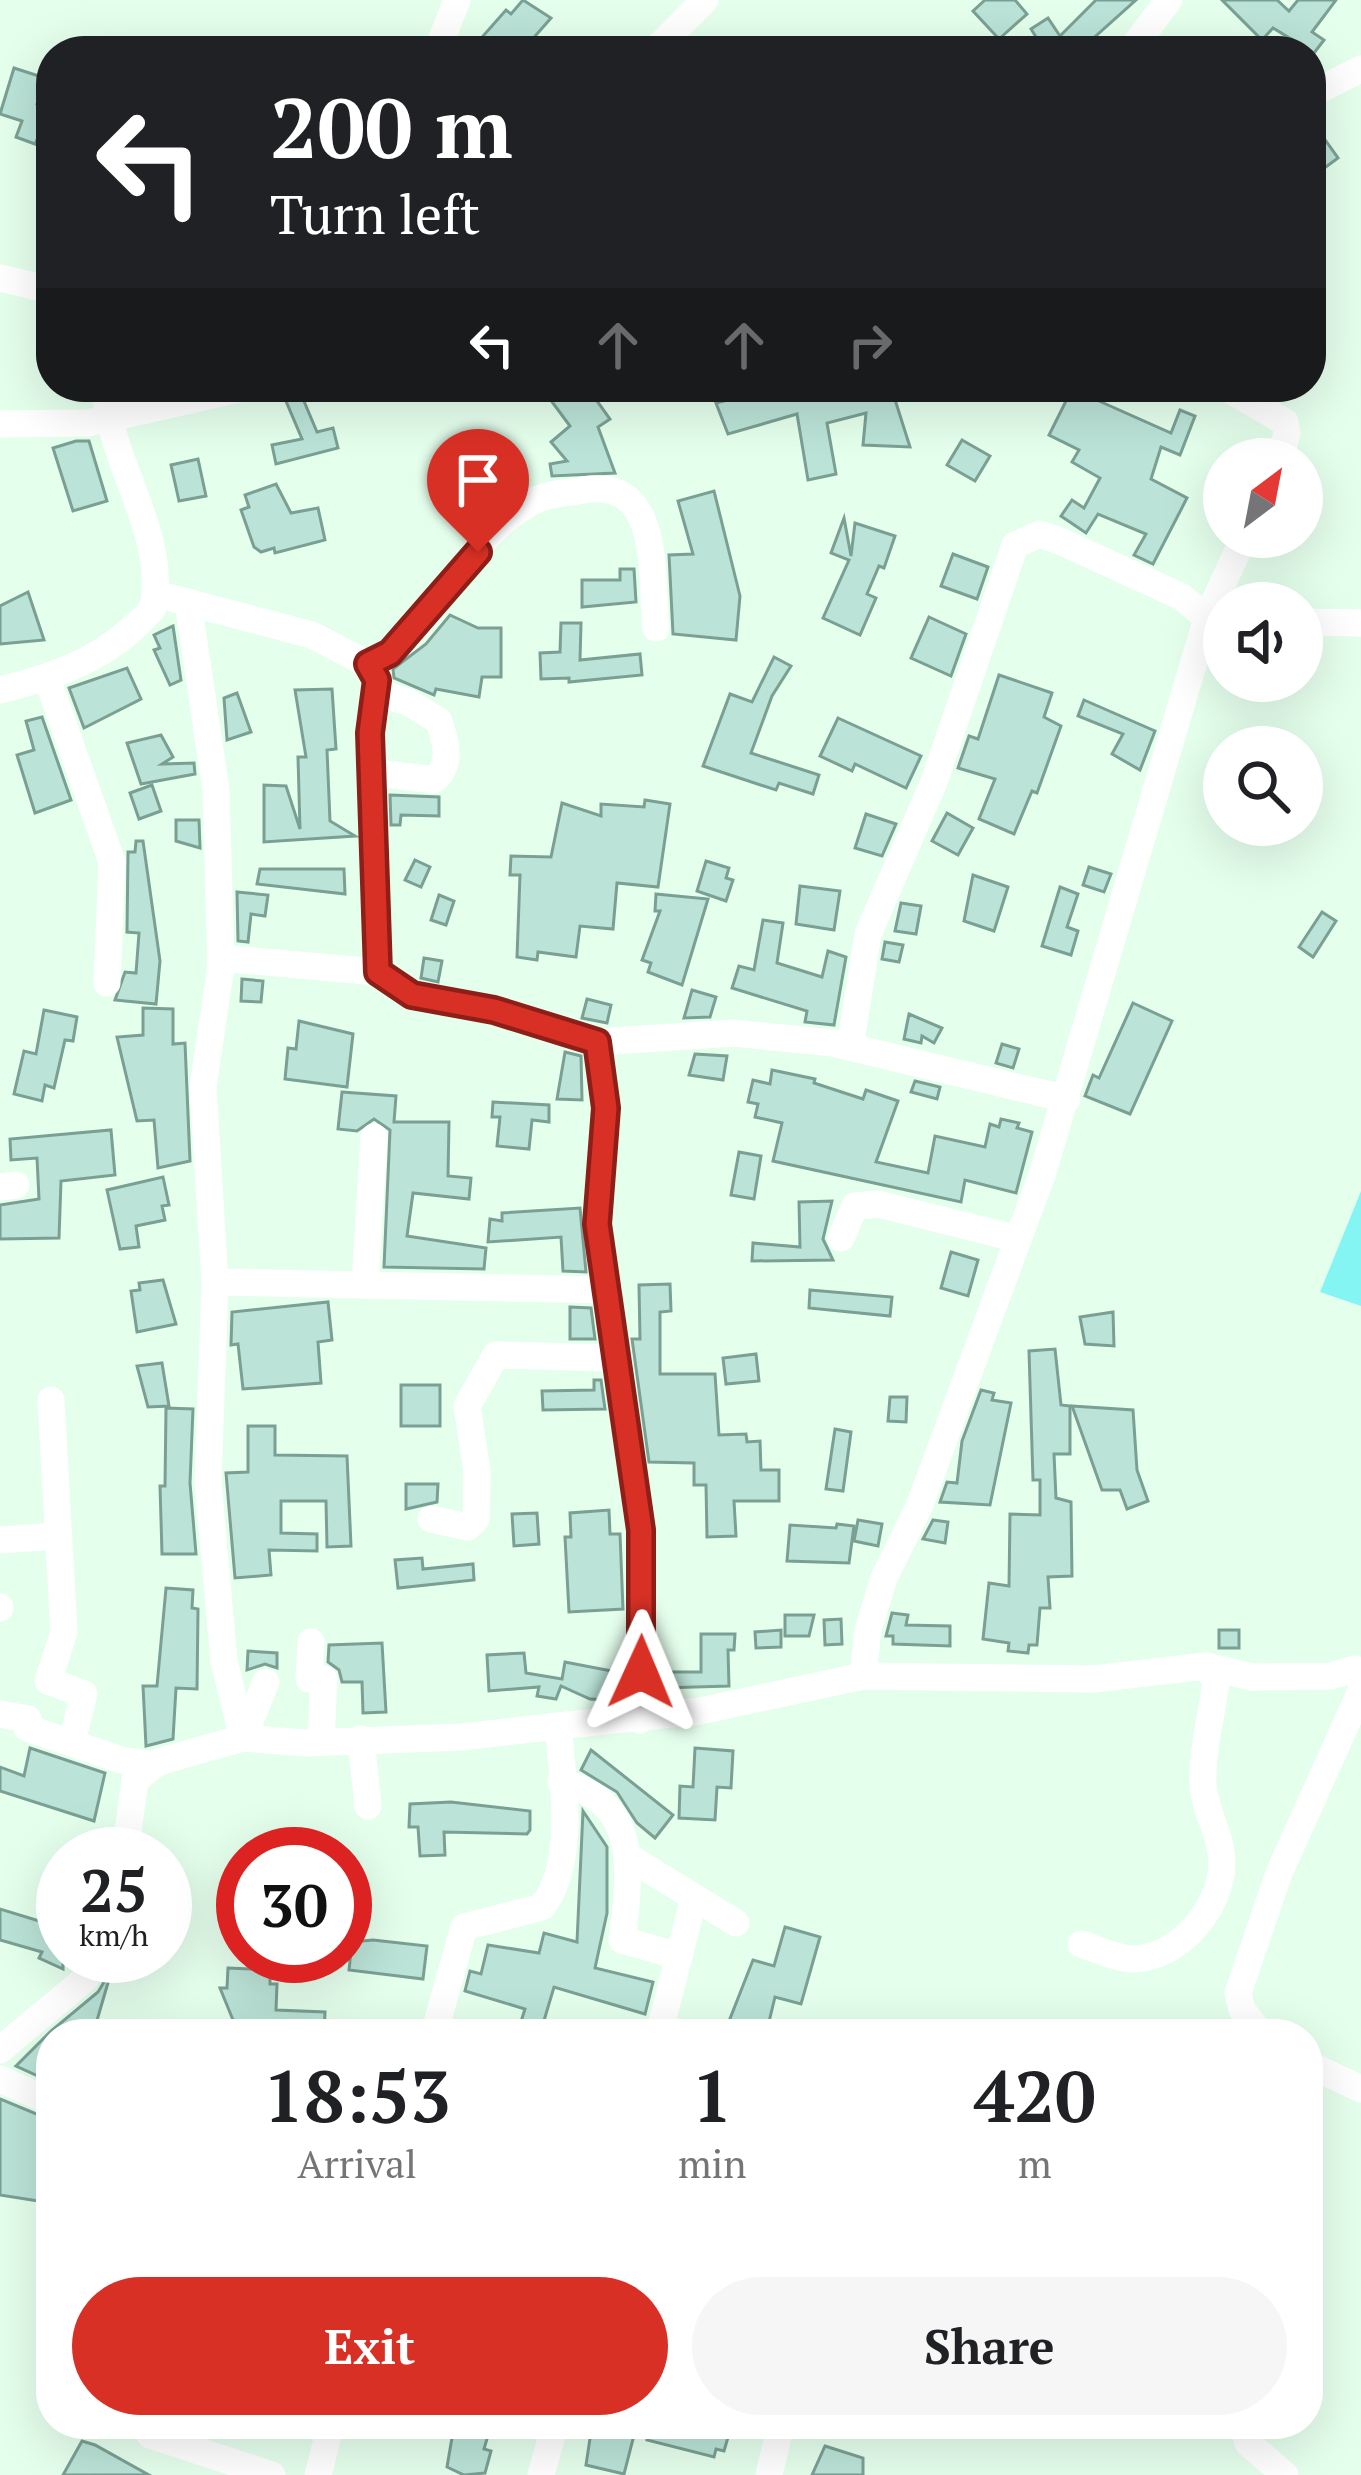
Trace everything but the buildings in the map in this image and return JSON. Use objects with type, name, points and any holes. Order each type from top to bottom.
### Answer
[{"type":"street","points":[[443,36],[457,0]]},
{"type":"street","points":[[669,36],[705,0]]},
{"type":"street","points":[[1141,36],[1169,0]]},
{"type":"street","points":[[1326,86],[1361,69]]},
{"type":"street","points":[[0,278],[36,286]]},
{"type":"street","points":[[0,424],[88,423],[104,402]]},
{"type":"street","points":[[0,690],[95,659],[131,633],[153,608],[153,555],[105,402]]},
{"type":"street","points":[[1251,402],[1285,422],[1286,438]]},
{"type":"street","points":[[368,664],[390,653],[437,605],[507,518],[540,497],[598,488],[627,495],[639,509],[649,535],[656,628]]},
{"type":"street","points":[[850,1047],[868,934],[934,782],[1016,545],[1040,534],[1060,541],[1203,611]]},
{"type":"street","points":[[156,594],[312,634],[368,664],[377,680],[371,772],[378,972]]},
{"type":"street","points":[[188,602],[215,790],[223,894],[221,966],[203,1087],[214,1282],[208,1482],[224,1661],[243,1738]]},
{"type":"street","points":[[1323,622],[1361,623]]},
{"type":"street","points":[[863,1676],[868,1630],[884,1579],[920,1508],[1018,1239],[1066,1099],[1124,885],[1203,657]]},
{"type":"street","points":[[47,678],[112,862],[107,983]]},
{"type":"street","points":[[371,772],[434,780],[444,771],[448,747],[439,721],[408,702],[375,692]]},
{"type":"street","points":[[221,966],[232,959],[378,972],[412,995],[494,1010],[597,1042],[734,1033],[850,1047],[1066,1099]]},
{"type":"street","points":[[597,1042],[606,1108],[597,1224],[641,1530],[640,1720]]},
{"type":"street","points":[[365,1286],[374,1137]]},
{"type":"street","points":[[841,1238],[855,1206],[878,1204],[1018,1239]]},
{"type":"street","points":[[214,1282],[608,1290]]},
{"type":"street","points":[[431,1519],[468,1527],[476,1519],[477,1471],[467,1406],[496,1355],[616,1358]]},
{"type":"street","points":[[51,1400],[64,1632],[48,1682],[84,1694],[72,1741]]},
{"type":"street","points":[[0,1540],[56,1536]]},
{"type":"street","points":[[311,1642],[309,1679],[324,1679],[321,1742]]},
{"type":"street","points":[[1081,1944],[1130,1960],[1155,1956],[1190,1932],[1213,1904],[1222,1867],[1218,1828],[1203,1794],[1216,1681],[1206,1666]]},
{"type":"street","points":[[129,1827],[135,1780],[155,1765],[243,1738],[321,1742],[462,1737],[640,1720],[863,1676],[1093,1679],[1206,1666],[1252,1677],[1331,1676],[1355,1670],[1361,1682]]},
{"type":"street","points":[[243,1738],[266,1682]]},
{"type":"street","points":[[1249,2019],[1238,1993],[1279,1873],[1361,1691]]},
{"type":"street","points":[[0,1714],[28,1720],[28,1728],[121,1760],[155,1765]]},
{"type":"street","points":[[438,2019],[464,1927],[542,1907],[556,1887],[562,1852],[558,1726]]},
{"type":"street","points":[[361,1739],[368,1806]]},
{"type":"street","points":[[561,1782],[585,1788],[616,1814],[632,1858],[622,1940],[679,1956]]},
{"type":"street","points":[[632,1858],[736,1923]]},
{"type":"street","points":[[663,2019],[694,1898]]},
{"type":"street","points":[[37,2019],[80,1983]]},
{"type":"street","points":[[0,2050],[36,2020]]},
{"type":"street","points":[[1323,2070],[1361,2089]]},
{"type":"street","points":[[0,2079],[36,2095]]},
{"type":"street","points":[[162,2439],[272,2475]]},
{"type":"street","points":[[314,2472],[326,2439]]},
{"type":"street","points":[[541,2475],[551,2439]]},
{"type":"street","points":[[769,2475],[778,2439]]},
{"type":"street","points":[[1247,2439],[1285,2475]]},
{"type":"water","points":[[1361,1191],[1361,1306],[1320,1292]]},
{"type":"route","points":[[478,552],[437,605],[390,653],[368,664],[377,680],[370,733],[378,972],[412,995],[494,1010],[597,1042],[606,1108],[597,1224],[641,1530],[641,1672]]}]
